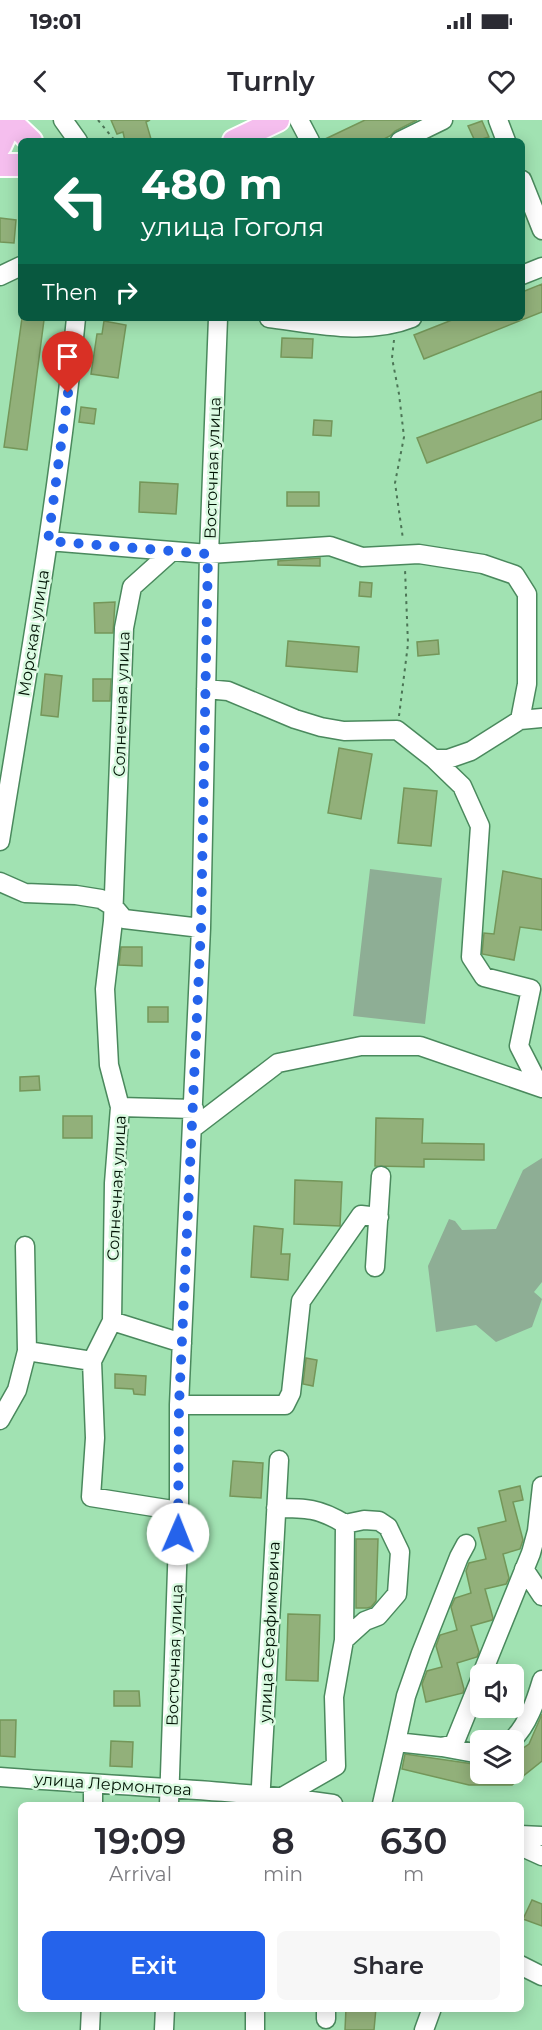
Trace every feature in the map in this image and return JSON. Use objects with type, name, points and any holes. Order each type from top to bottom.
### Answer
[{"type":"main road","points":[[0,146],[4,135],[4,120]]},
{"type":"main road","points":[[9,120],[28,138]]},
{"type":"main road","points":[[239,138],[266,123]]},
{"type":"main road","points":[[0,165],[18,165]]},
{"type":"street","points":[[63,120],[76,138]]},
{"type":"street","points":[[299,120],[308,138]]},
{"type":"street","points":[[406,138],[443,120]]},
{"type":"street","points":[[525,188],[542,230]]},
{"type":"street","points":[[0,276],[18,267]]},
{"type":"street","points":[[525,273],[542,267]]},
{"type":"street","name":"Морская улица","points":[[0,841],[48,541],[76,321]]},
{"type":"street","name":"Восточная улица","points":[[169,1796],[179,1511],[179,1405],[201,928],[208,554],[218,321]]},
{"type":"street","points":[[315,321],[346,323],[404,321]]},
{"type":"street","points":[[48,541],[208,554],[330,546],[362,557],[419,554],[483,564],[515,575],[527,594],[527,684],[520,720]]},
{"type":"street","name":"Солнечная улица","points":[[171,552],[132,586],[124,628],[114,907],[105,989],[109,1065],[120,1107],[114,1183],[112,1321],[92,1362],[95,1438],[91,1497],[179,1511]]},
{"type":"street","points":[[206,689],[228,691],[295,719],[321,727],[344,731],[397,730],[434,759],[462,786],[480,826],[471,957],[484,976],[531,989],[519,1046],[541,1088]]},
{"type":"street","points":[[434,759],[448,759],[471,751],[520,720],[542,718]]},
{"type":"street","points":[[0,882],[25,893],[101,899],[114,907],[124,919],[201,928]]},
{"type":"street","points":[[193,1128],[278,1063],[361,1046],[420,1046],[541,1088]]},
{"type":"street","points":[[120,1107],[194,1109]]},
{"type":"street","points":[[375,1268],[381,1176]]},
{"type":"street","points":[[179,1405],[285,1405],[291,1393],[301,1302],[361,1215],[379,1217]]},
{"type":"street","points":[[0,1420],[17,1390],[27,1351],[25,1246]]},
{"type":"street","points":[[112,1321],[182,1343]]},
{"type":"street","points":[[27,1351],[92,1362]]},
{"type":"street","name":"улица Серафимовича","points":[[260,1799],[279,1460]]},
{"type":"street","points":[[486,1664],[524,1569],[538,1542],[542,1486]]},
{"type":"street","points":[[276,1508],[312,1508],[345,1524],[364,1520],[379,1521],[388,1527],[400,1552],[397,1594],[378,1616],[365,1621],[344,1640]]},
{"type":"street","points":[[282,1797],[336,1766],[334,1697],[344,1640],[345,1524]]},
{"type":"street","points":[[382,1802],[406,1696],[421,1653],[466,1544]]},
{"type":"street","points":[[524,1569],[542,1596]]},
{"type":"street","points":[[520,1730],[542,1680]]},
{"type":"street","points":[[442,1747],[454,1744],[470,1705]]},
{"type":"street","points":[[396,1743],[470,1752]]},
{"type":"street","name":"улица Лермонтова","points":[[0,1777],[93,1784],[169,1796],[260,1799],[282,1797],[318,1802]]},
{"type":"street","points":[[93,1784],[93,1802]]},
{"type":"street","points":[[524,1835],[542,1836]]},
{"type":"street","points":[[524,1848],[542,1856]]},
{"type":"street","points":[[524,1967],[542,1976]]},
{"type":"street","points":[[90,2030],[91,2012]]},
{"type":"street","points":[[164,2030],[165,2012]]},
{"type":"street","points":[[255,2012],[255,2030]]},
{"type":"street","points":[[424,2030],[431,2012]]},
{"type":"path","points":[[98,120],[113,138]]},
{"type":"path","points":[[397,730],[408,644],[405,555],[395,483],[404,437],[392,357],[404,321]]},
{"type":"green space","points":[[370,869],[442,878],[425,1024],[353,1016]]},
{"type":"green space","points":[[542,1158],[542,1282],[534,1292],[542,1299],[532,1327],[496,1342],[476,1325],[436,1332],[428,1266],[449,1219],[455,1221],[462,1230],[496,1229],[523,1170]]},
{"type":"building","points":[[111,120],[150,120],[146,122],[151,138],[124,138],[123,132],[117,134]]},
{"type":"building","points":[[365,120],[417,120],[386,138],[327,138]]},
{"type":"building","points":[[482,121],[489,137],[474,138],[468,126]]},
{"type":"building","points":[[0,218],[16,220],[14,243],[0,242]]},
{"type":"building","points":[[542,284],[542,312],[525,319],[525,291]]},
{"type":"building","points":[[22,321],[44,321],[27,450],[4,447]]},
{"type":"building","points":[[104,321],[126,325],[118,378],[91,374],[97,334],[102,334]]},
{"type":"building","points":[[449,321],[519,321],[424,359],[414,335]]},
{"type":"building","points":[[282,338],[313,339],[312,358],[281,357]]},
{"type":"building","points":[[542,391],[542,419],[427,463],[417,438]]},
{"type":"building","points":[[81,407],[96,409],[94,424],[79,422]]},
{"type":"building","points":[[314,420],[332,421],[331,436],[313,435]]},
{"type":"building","points":[[140,482],[178,484],[176,514],[139,512]]},
{"type":"building","points":[[287,492],[319,492],[319,506],[287,506]]},
{"type":"building","points":[[320,558],[320,566],[278,565],[278,561]]},
{"type":"building","points":[[360,582],[372,583],[371,597],[359,596]]},
{"type":"building","points":[[115,602],[113,633],[95,633],[94,603]]},
{"type":"building","points":[[438,640],[439,654],[418,656],[417,642]]},
{"type":"building","points":[[288,641],[359,647],[357,672],[286,666]]},
{"type":"building","points":[[45,674],[62,676],[58,717],[41,715]]},
{"type":"building","points":[[93,679],[111,679],[110,701],[93,701]]},
{"type":"building","points":[[339,748],[372,754],[361,819],[328,813]]},
{"type":"building","points":[[404,788],[437,791],[431,846],[398,843]]},
{"type":"building","points":[[503,871],[542,879],[542,930],[520,927],[514,960],[482,954],[484,933],[494,934]]},
{"type":"building","points":[[121,947],[142,947],[142,966],[119,965]]},
{"type":"building","points":[[148,1007],[168,1007],[168,1022],[148,1022]]},
{"type":"building","points":[[39,1076],[40,1090],[20,1091],[20,1077]]},
{"type":"building","points":[[63,1116],[92,1116],[92,1138],[63,1138]]},
{"type":"building","points":[[376,1118],[423,1119],[422,1143],[484,1144],[484,1160],[424,1159],[424,1167],[375,1166]]},
{"type":"building","points":[[295,1180],[342,1182],[340,1226],[294,1224]]},
{"type":"building","points":[[254,1226],[283,1229],[281,1254],[290,1254],[288,1280],[251,1277]]},
{"type":"building","points":[[306,1358],[317,1360],[313,1386],[303,1384]]},
{"type":"building","points":[[115,1374],[146,1376],[145,1395],[134,1394],[133,1389],[115,1388]]},
{"type":"building","points":[[233,1461],[263,1463],[261,1498],[230,1496]]},
{"type":"building","points":[[520,1486],[523,1500],[513,1502],[523,1540],[520,1549],[503,1554],[509,1578],[506,1584],[485,1589],[493,1618],[471,1626],[479,1652],[477,1657],[457,1663],[463,1693],[426,1702],[422,1684],[427,1671],[442,1667],[436,1646],[440,1635],[457,1630],[451,1607],[455,1598],[471,1593],[466,1571],[469,1563],[486,1559],[478,1528],[506,1521],[499,1491]]},
{"type":"building","points":[[356,1539],[378,1539],[376,1601],[367,1608],[356,1608]]},
{"type":"building","points":[[288,1614],[320,1615],[318,1681],[286,1680]]},
{"type":"building","points":[[114,1691],[139,1691],[140,1706],[114,1706]]},
{"type":"building","points":[[542,1714],[542,1761],[524,1775],[524,1747],[529,1744]]},
{"type":"building","points":[[0,1720],[16,1720],[15,1757],[0,1756]]},
{"type":"building","points":[[111,1741],[133,1742],[132,1767],[110,1766]]},
{"type":"building","points":[[405,1754],[470,1764],[470,1784],[513,1784],[469,1785],[402,1769]]},
{"type":"building","points":[[532,1900],[542,1904],[542,1926],[524,1919]]},
{"type":"building","points":[[346,2012],[376,2012],[374,2030],[345,2030]]},
{"type":"route","points":[[68,393],[48,541],[208,554],[201,928],[179,1405],[178,1534]]}]
